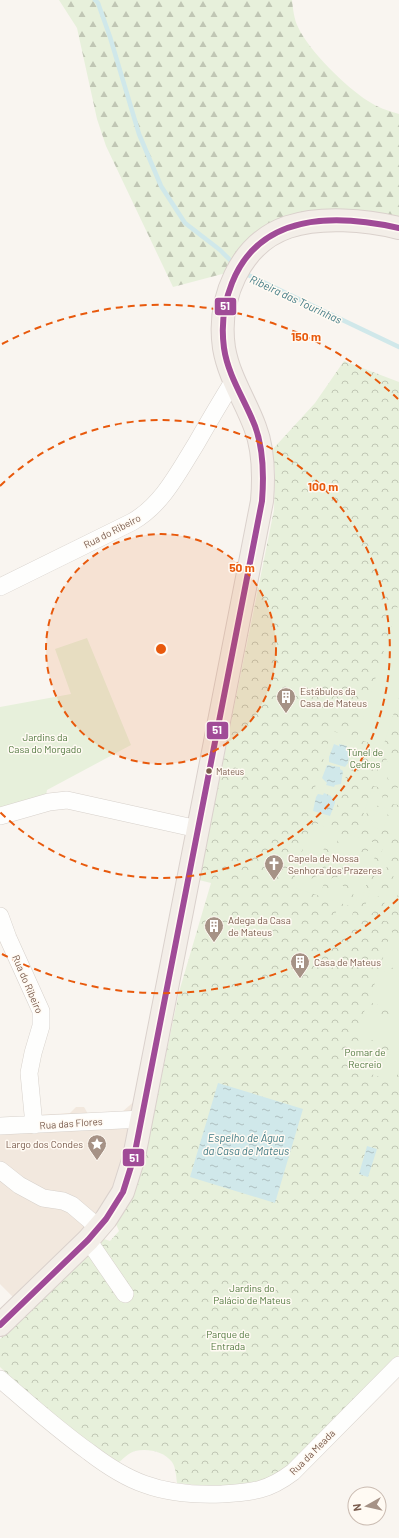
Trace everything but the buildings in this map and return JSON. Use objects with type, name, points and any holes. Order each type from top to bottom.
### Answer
[{"type":"main road","points":[[0,1325],[93,1234],[113,1209],[125,1188],[134,1157],[261,511],[263,465],[259,441],[252,420],[234,380],[225,350],[222,323],[225,305],[237,271],[250,253],[266,239],[280,231],[297,225],[316,222],[347,221],[375,223],[399,228]]},
{"type":"street","name":"Rua do Ribeiro","points":[[0,588],[132,522],[151,509],[163,496],[234,380]]},
{"type":"street","points":[[0,816],[49,802],[67,800],[198,829]]},
{"type":"street","name":"Rua do Ribeiro","points":[[0,916],[8,938],[41,1012],[41,1026],[29,1073],[34,1125]]},
{"type":"street","name":"Rua das Flores","points":[[0,1126],[142,1119]]},
{"type":"street","points":[[0,1170],[19,1185],[47,1200],[63,1201],[72,1205],[93,1234],[125,1294]]},
{"type":"street","name":"Rua da Meada","points":[[0,1379],[63,1432],[114,1469],[131,1479],[150,1486],[188,1493],[208,1494],[247,1492],[274,1485],[283,1479],[293,1472],[399,1365]]},
{"type":"shaded area","points":[[137,1099],[124,1168],[101,1212],[14,1298],[0,1284],[0,1122],[39,1115],[70,1113],[76,1107],[84,1107],[88,1114],[122,1112]]},
{"type":"green space","points":[[59,0],[292,0],[298,27],[310,47],[329,68],[349,87],[368,101],[383,109],[399,114],[399,221],[319,212],[226,273],[173,287],[106,146],[97,119],[77,28]]},
{"type":"green space","name":"Jardins do Palácio de Mateus","points":[[344,361],[399,382],[399,1355],[282,1471],[256,1483],[216,1487],[177,1483],[176,1472],[173,1464],[165,1455],[150,1450],[140,1450],[132,1452],[117,1464],[57,1417],[0,1367],[0,1339],[104,1239],[110,1241],[119,1231],[116,1224],[135,1189],[147,1147],[179,992],[211,883],[199,880],[274,510],[275,471],[272,450],[315,403]]},
{"type":"green space","points":[[399,602],[399,697],[383,747],[357,739],[332,823],[307,814],[332,731],[357,738]]},
{"type":"green space","name":"Jardins da Casa do Morgado","points":[[87,638],[131,745],[47,790],[45,800],[0,813],[0,707],[71,694],[55,649]]},
{"type":"green space","points":[[385,755],[399,760],[399,782],[394,782]]},
{"type":"green space","points":[[381,760],[389,783],[383,788],[373,786]]},
{"type":"green space","points":[[395,787],[399,788],[399,805],[391,804],[387,799],[390,790]]},
{"type":"green space","points":[[371,791],[382,794],[383,802],[363,816]]},
{"type":"green space","points":[[385,807],[389,810],[383,830],[363,823]]},
{"type":"green space","points":[[395,811],[399,811],[399,836],[388,832]]},
{"type":"green space","points":[[315,823],[340,832],[335,850],[329,850]]},
{"type":"green space","points":[[311,825],[325,852],[321,858],[302,852]]},
{"type":"green space","points":[[345,834],[376,843],[345,855],[339,851]]},
{"type":"green space","points":[[384,844],[393,846],[373,913],[364,910]]},
{"type":"green space","points":[[378,847],[369,875],[348,868],[347,859]]},
{"type":"green space","points":[[334,855],[338,856],[342,860],[342,868],[338,872],[334,873],[330,872],[326,868],[325,864],[326,860],[330,856]]},
{"type":"green space","points":[[300,858],[319,863],[319,869],[293,883]]},
{"type":"green space","points":[[399,860],[399,891],[389,922],[379,919]]},
{"type":"green space","points":[[345,872],[368,879],[360,906],[342,875]]},
{"type":"green space","points":[[322,873],[326,876],[320,896],[295,888]]},
{"type":"green space","points":[[338,877],[355,908],[326,898],[332,878]]},
{"type":"green space","points":[[338,907],[353,912],[351,920],[335,915]]},
{"type":"green space","points":[[391,932],[399,935],[399,970],[381,964]]},
{"type":"green space","points":[[379,970],[399,977],[399,1012],[369,1002]]},
{"type":"green space","name":"Pomar de Recreio","points":[[365,1009],[399,1020],[399,1049],[357,1035]]},
{"type":"green space","name":"Pomar de Recreio","points":[[356,1040],[399,1055],[399,1069],[395,1082],[347,1066]]},
{"type":"water","points":[[334,744],[339,746],[339,744],[347,746],[346,748],[350,749],[348,763],[345,767],[329,762],[329,757]]},
{"type":"water","points":[[327,765],[340,767],[343,771],[341,784],[335,785],[334,787],[326,785],[327,783],[322,778]]},
{"type":"water","points":[[324,793],[335,799],[330,816],[313,811],[316,797],[318,794],[323,795]]},
{"type":"water","name":"Espelho de Água da Casa de Mateus","points":[[218,1083],[303,1109],[275,1203],[190,1177]]},
{"type":"water","points":[[367,1146],[377,1149],[368,1177],[359,1174]]},
{"type":"waterway","name":"Ribeira das Tourinhas","points":[[95,0],[98,3],[110,37],[139,134],[161,186],[185,223],[220,250],[234,264]]},
{"type":"waterway","name":"Ribeira das Tourinhas","points":[[244,273],[399,347]]},
{"type":"transit line","name":"51","points":[[0,1325],[88,1240],[106,1219],[123,1192],[134,1157],[262,501],[263,463],[258,435],[229,368],[224,348],[224,315],[227,298],[232,283],[245,260],[261,242],[281,231],[303,224],[326,221],[375,223],[399,228]]},
{"type":"place","name":"Estábulos da Casa de Mateus","points":[[286,714]]},
{"type":"place","name":"Mateus","points":[[209,771]]},
{"type":"place","name":"Capela de Nossa Senhora dos Prazeres","points":[[274,881]]},
{"type":"place","name":"Adega da Casa de Mateus","points":[[214,943]]},
{"type":"place","name":"Casa de Mateus","points":[[300,979]]},
{"type":"place","name":"Largo dos Condes","points":[[97,1161]]},
{"type":"park label","name":"Túnel de Cedros","points":[[365,758]]},
{"type":"park label","name":"Parque de Entrada","points":[[228,1340]]}]
